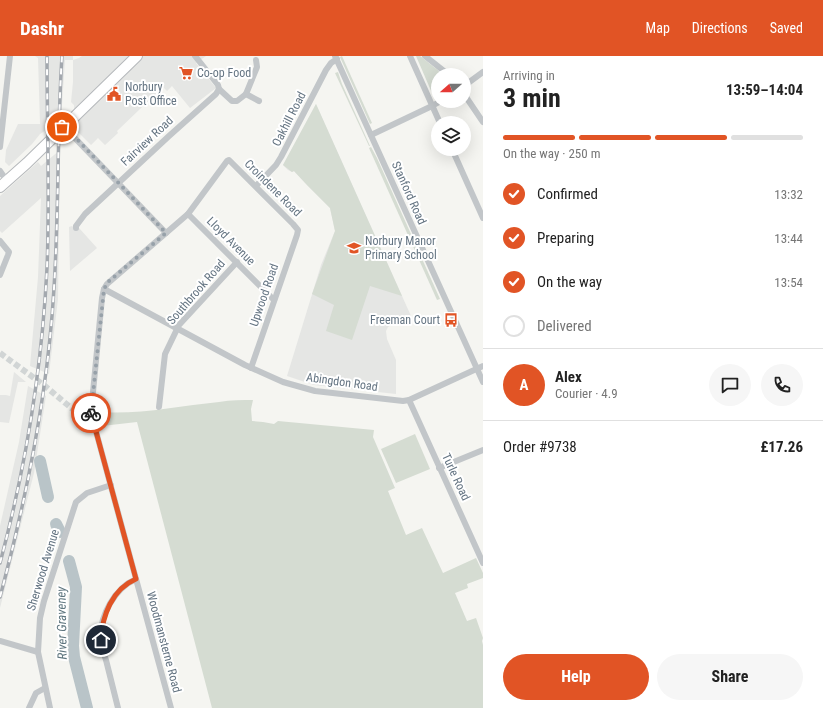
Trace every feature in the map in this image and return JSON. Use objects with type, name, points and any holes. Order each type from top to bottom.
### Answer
[{"type":"highway","points":[[3,184],[27,163],[133,57]]},
{"type":"street","points":[[0,147],[10,56]]},
{"type":"street","points":[[195,56],[218,85],[219,89],[232,101],[237,101],[246,94],[258,67],[256,60]]},
{"type":"street","points":[[410,56],[431,104]]},
{"type":"street","points":[[425,56],[440,68]]},
{"type":"street","name":"Stanford Road","points":[[336,58],[480,367],[483,382]]},
{"type":"street","name":"Oakhill Road","points":[[256,186],[276,165],[281,157],[326,70],[336,58]]},
{"type":"street","points":[[471,81],[483,72]]},
{"type":"street","name":"Fairview Road","points":[[76,228],[85,214],[216,94],[219,89]]},
{"type":"street","points":[[246,94],[259,101]]},
{"type":"street","points":[[471,104],[483,122]]},
{"type":"street","points":[[371,135],[431,106]]},
{"type":"street","points":[[62,127],[68,130],[166,233]]},
{"type":"street","points":[[455,156],[483,218]]},
{"type":"street","name":"Croindene Road","points":[[188,214],[229,160],[298,230]]},
{"type":"street","points":[[0,171],[3,184]]},
{"type":"street","points":[[104,289],[108,282],[188,214]]},
{"type":"street","name":"Lloyd Avenue","points":[[188,214],[274,300]]},
{"type":"street","name":"Upwood Road","points":[[251,368],[298,230]]},
{"type":"street","points":[[0,241],[9,252],[0,275]]},
{"type":"street","name":"Southbrook Road","points":[[159,407],[165,354],[177,329],[185,318],[237,262]]},
{"type":"street","name":"Abingdon Road","points":[[104,289],[251,368],[283,382],[309,390],[403,401],[409,400]]},
{"type":"street","name":"Woodmansterne Road","points":[[104,289],[91,405],[93,420],[171,708]]},
{"type":"street","points":[[409,400],[480,367]]},
{"type":"street","name":"Turle Road","points":[[409,400],[483,563]]},
{"type":"street","points":[[440,468],[483,450]]},
{"type":"street","name":"Sherwood Avenue","points":[[50,708],[38,652],[41,610],[76,502],[87,493],[111,485]]},
{"type":"street","points":[[118,708],[101,640],[101,625],[119,590],[136,579]]},
{"type":"street","points":[[0,641],[38,652]]},
{"type":"street","points":[[29,708],[36,692],[45,688]]},
{"type":"shaded area","points":[[35,56],[73,56],[73,60],[65,60],[61,120],[40,134],[32,144],[9,166],[5,162],[6,150],[18,124],[40,124],[38,58]]},
{"type":"shaded area","points":[[82,56],[206,56],[196,63],[216,88],[190,108],[172,86],[167,91],[163,87],[117,131],[118,133],[105,145],[98,138],[91,145],[75,129],[74,105],[71,102],[73,60]]},
{"type":"shaded area","points":[[342,56],[372,123],[370,124],[340,57]]},
{"type":"shaded area","points":[[416,56],[420,56],[435,68],[431,68],[431,91]]},
{"type":"shaded area","points":[[338,72],[342,84],[370,146],[335,73]]},
{"type":"shaded area","name":"Norbury Manor Primary School","points":[[316,104],[411,316],[388,327],[386,331],[387,339],[396,360],[396,394],[314,385],[287,376],[321,265],[335,231],[330,208],[294,171],[292,172],[288,170],[283,165]]},
{"type":"shaded area","points":[[316,104],[402,296],[370,286],[352,340],[326,331],[334,305],[312,294],[335,231],[330,208],[294,171],[292,172],[283,165]]},
{"type":"shaded area","points":[[371,147],[440,299],[437,300],[369,148]]},
{"type":"shaded area","points":[[60,150],[58,299],[49,374],[30,366],[38,277],[41,198],[2,233],[0,231],[0,196],[38,162],[41,166]]},
{"type":"shaded area","points":[[72,226],[74,228],[79,228],[97,248],[70,271],[69,227]]},
{"type":"shaded area","points":[[14,372],[26,382],[18,382],[9,423],[0,422],[0,395],[10,396]]},
{"type":"shaded area","points":[[28,386],[46,396],[34,473],[0,608],[0,526],[19,442]]},
{"type":"shaded area","points":[[253,400],[251,409],[252,421],[274,424],[278,421],[374,430],[373,437],[395,488],[388,491],[406,535],[422,528],[443,573],[476,558],[483,573],[483,578],[467,584],[468,588],[455,593],[467,621],[476,618],[483,638],[483,708],[212,708],[137,422],[102,426],[98,412],[113,413],[144,411],[228,401]]},
{"type":"shaded area","points":[[415,434],[430,469],[396,483],[381,449]]},
{"type":"waterway","name":"River Graveney","points":[[40,461],[48,497]]},
{"type":"waterway","name":"River Graveney","points":[[56,524],[60,532]]},
{"type":"waterway","name":"River Graveney","points":[[69,561],[76,587],[73,646],[74,657],[87,708]]},
{"type":"tunnel","points":[[0,353],[45,386],[86,420],[93,420]]},
{"type":"railway","points":[[0,563],[18,490],[25,453],[37,379],[45,305],[48,241],[47,56]]},
{"type":"railway","points":[[0,597],[19,521],[35,444],[47,366],[56,259],[59,114],[62,56]]},
{"type":"way so far","points":[[62,127],[72,134],[166,233],[105,286],[102,298],[91,413]]},
{"type":"place","name":"Co-op Food","points":[[186,73]]},
{"type":"place","name":"Norbury Post Office","points":[[114,94]]},
{"type":"place","name":"Norbury Manor Primary School","points":[[354,248]]},
{"type":"place","name":"Freeman Court","points":[[451,320]]},
{"type":"route","points":[[91,413],[136,579],[132,580],[119,590],[113,599],[101,625],[101,640]]}]
